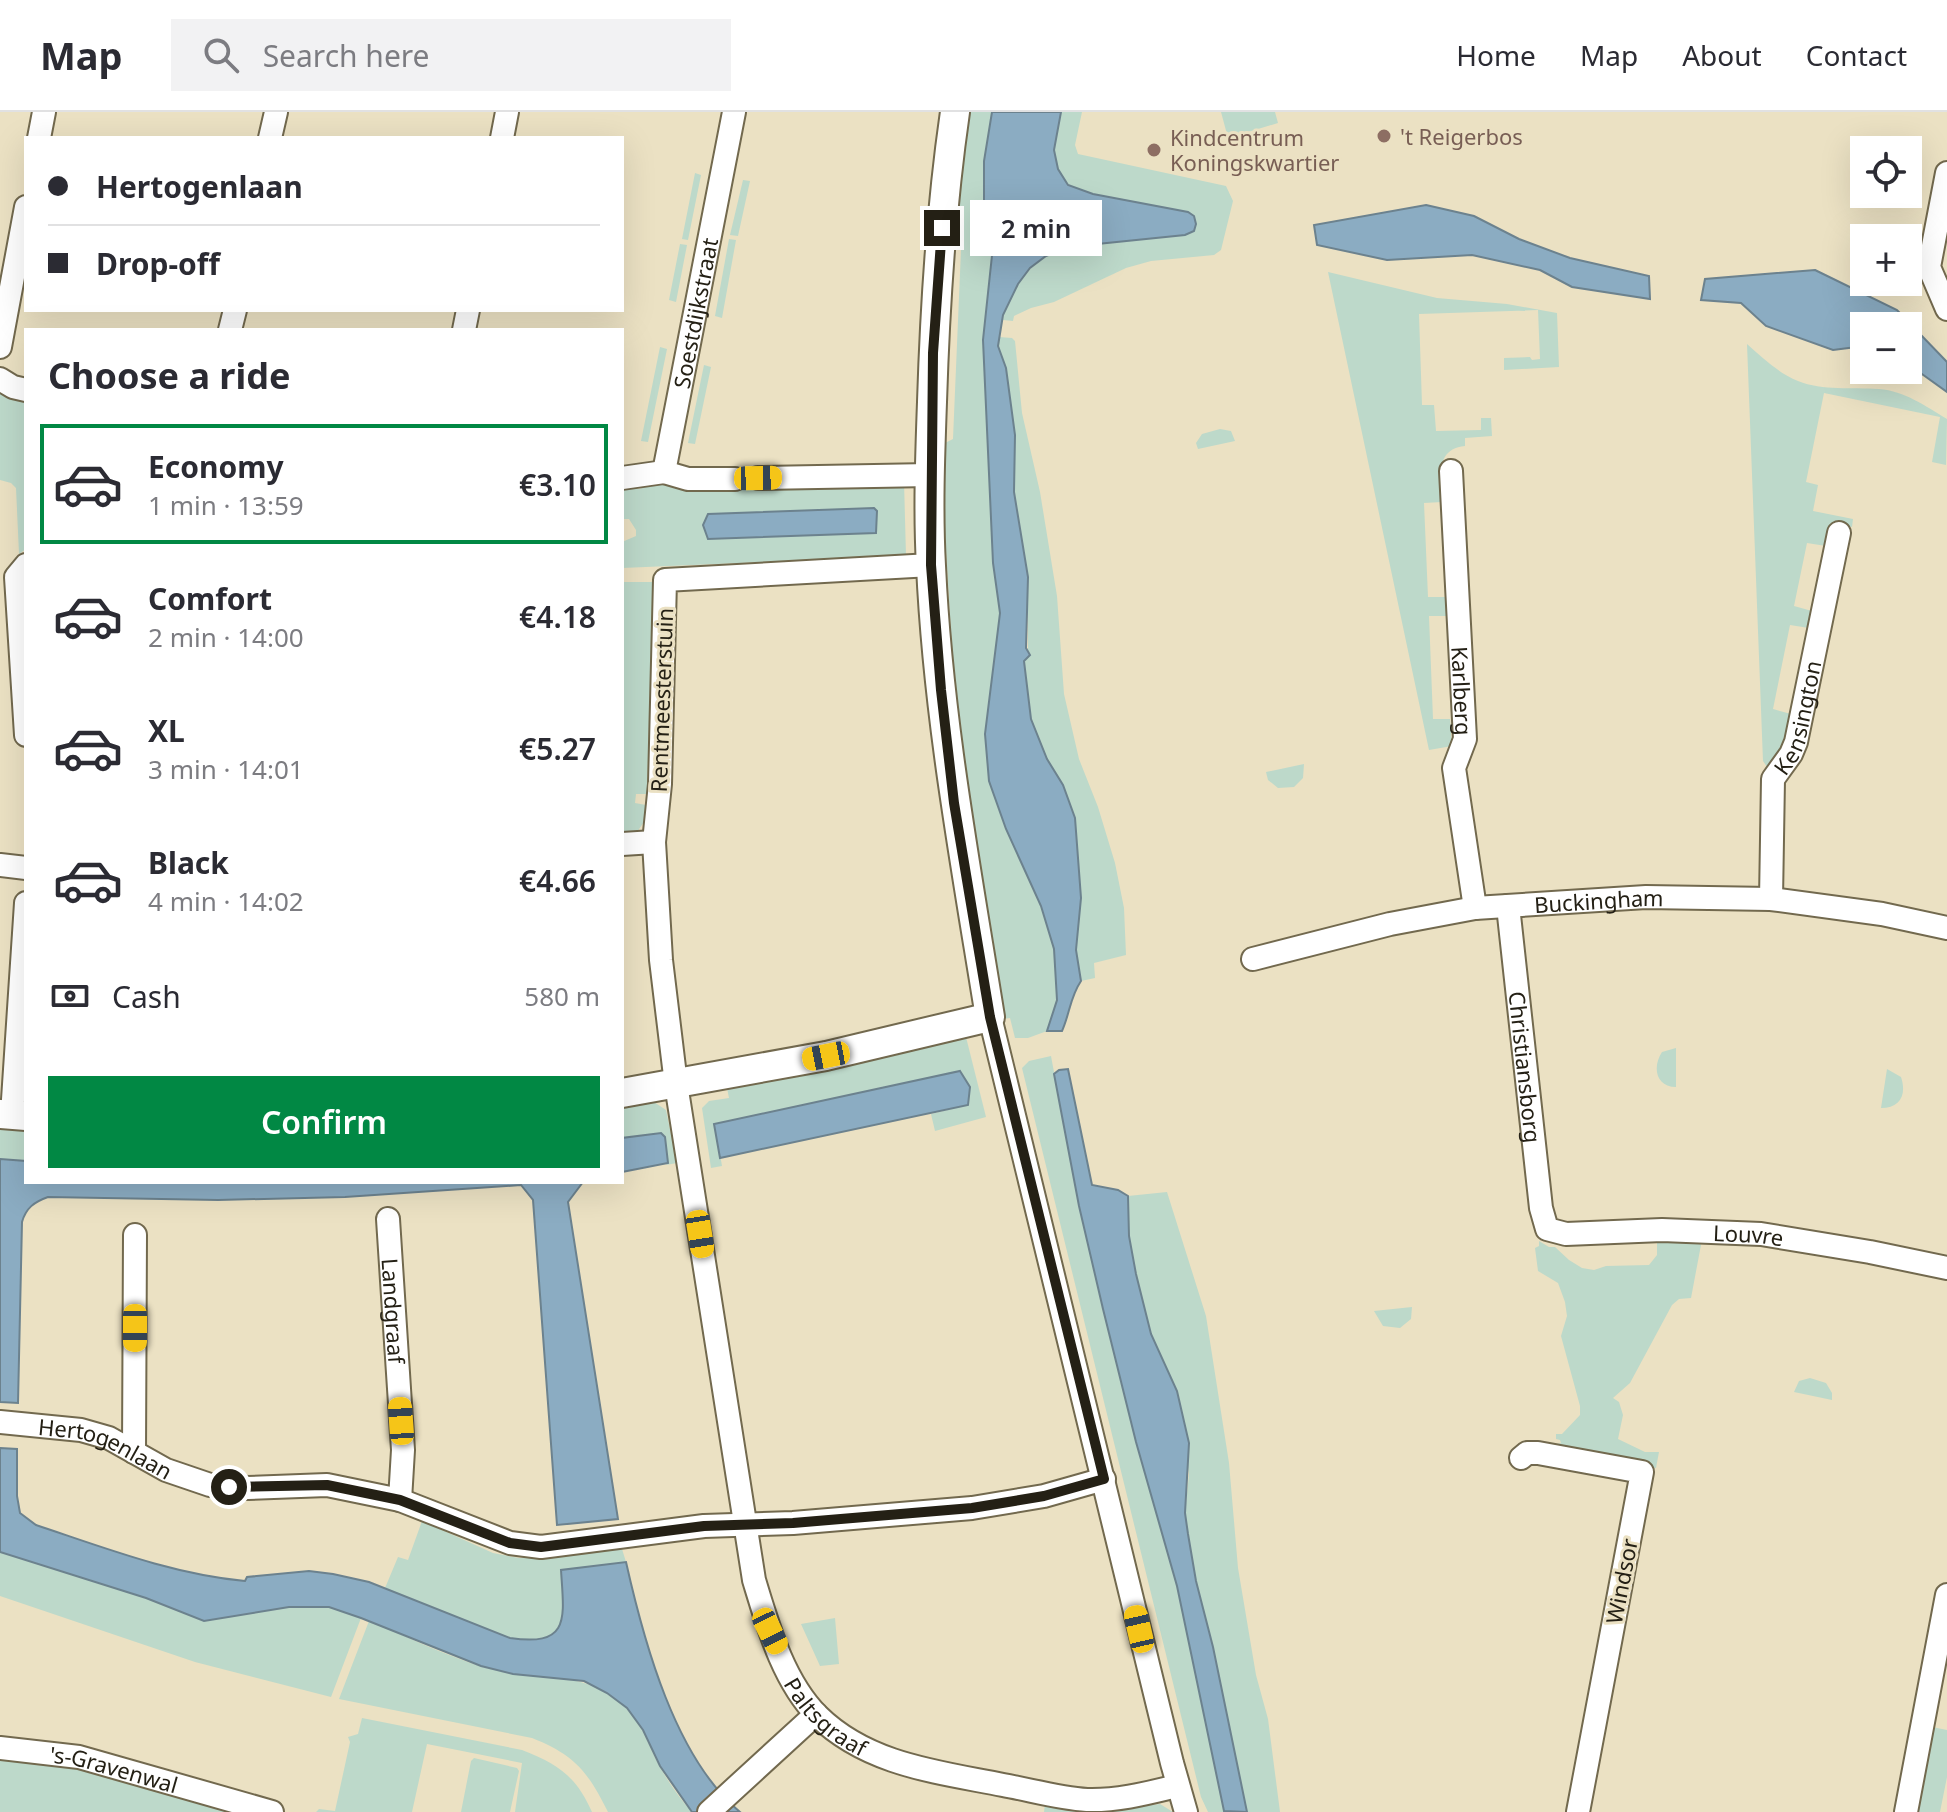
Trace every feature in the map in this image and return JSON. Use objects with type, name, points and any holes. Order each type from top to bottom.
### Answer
[{"type":"street","points":[[39,136],[44,112]]},
{"type":"street","points":[[270,136],[276,112]]},
{"type":"street","points":[[502,136],[507,112]]},
{"type":"street","name":"Soestdijkstraat","points":[[664,472],[734,112]]},
{"type":"street","points":[[955,112],[943,199],[934,326],[930,475],[931,565],[954,803],[990,1017],[1177,1786],[1186,1812]]},
{"type":"street","points":[[1947,173],[1929,267],[1947,309]]},
{"type":"street","points":[[0,347],[24,218]]},
{"type":"street","points":[[0,379],[24,390]]},
{"type":"street","name":"Karlberg","points":[[1451,471],[1465,739],[1454,768],[1475,908]]},
{"type":"street","points":[[624,478],[664,472],[688,479],[735,479]]},
{"type":"street","points":[[758,478],[930,475]]},
{"type":"street","name":"Kensington","points":[[1771,899],[1773,779],[1796,742],[1839,533]]},
{"type":"street","name":"Rentmeesterstuin","points":[[676,1084],[661,960],[654,842],[660,784],[665,580],[931,565]]},
{"type":"street","points":[[24,567],[16,577],[24,703]]},
{"type":"street","points":[[624,844],[654,842]]},
{"type":"street","points":[[0,865],[24,868]]},
{"type":"street","name":"Buckingham","points":[[1253,959],[1390,924],[1475,908],[1646,897],[1771,899],[1882,914],[1947,928]]},
{"type":"street","name":"Christiansborg","points":[[1508,906],[1541,1208],[1547,1229]]},
{"type":"street","points":[[13,1115],[24,936]]},
{"type":"street","points":[[624,1093],[826,1056],[990,1017]]},
{"type":"street","name":"Paltsgraaf","points":[[676,1084],[754,1580],[770,1631],[799,1692],[816,1714],[839,1735],[863,1749],[909,1766],[1089,1800],[1124,1798],[1177,1786]]},
{"type":"street","name":"Landgraaf","points":[[388,1219],[403,1450],[400,1500]]},
{"type":"street","name":"Louvre","points":[[1547,1229],[1566,1234],[1650,1230],[1761,1234],[1947,1268]]},
{"type":"street","points":[[134,1452],[135,1235]]},
{"type":"street","name":"Hertogenlaan","points":[[0,1422],[81,1430],[109,1438],[166,1470],[210,1485],[248,1488],[327,1485],[400,1500],[510,1543],[541,1547],[704,1526],[793,1523],[972,1508],[1044,1496],[1104,1479]]},
{"type":"street","name":"Windsor","points":[[1521,1458],[1527,1453],[1538,1453],[1642,1472],[1578,1812]]},
{"type":"street","points":[[1906,1812],[1947,1595]]},
{"type":"street","points":[[709,1812],[816,1714]]},
{"type":"street","name":"'s-Gravenwal","points":[[0,1748],[79,1757],[272,1812]]},
{"type":"green space","points":[[967,112],[992,112],[984,161],[984,203],[993,246],[983,340],[993,563],[1000,613],[985,734],[989,781],[1006,829],[1041,906],[1054,949],[1057,1000],[1047,1031],[1028,1038],[1015,1038],[1010,1018],[1003,1019],[956,715],[945,534],[945,443],[953,439],[962,226],[954,221]]},
{"type":"green space","points":[[1061,112],[1082,112],[1075,145],[1078,154],[1226,186],[1233,201],[1221,250],[1214,255],[1151,261],[1126,268],[1054,302],[1031,308],[1014,316],[1013,321],[1003,320],[1017,286],[1049,254],[1078,245],[1185,235],[1194,231],[1196,224],[1194,217],[1093,194],[1068,185],[1058,169],[1054,150]]},
{"type":"green space","points":[[1221,112],[1275,112],[1278,123],[1228,138]]},
{"type":"green space","points":[[695,173],[701,175],[688,240],[682,239]]},
{"type":"green space","points":[[743,180],[750,181],[738,236],[730,235]]},
{"type":"green space","points":[[729,239],[736,240],[722,318],[715,316]]},
{"type":"green space","points":[[680,244],[687,245],[676,302],[669,300]]},
{"type":"green space","points":[[1328,272],[1437,298],[1507,304],[1557,313],[1559,367],[1504,370],[1504,358],[1540,359],[1538,310],[1419,314],[1422,405],[1434,405],[1436,431],[1481,430],[1481,418],[1491,418],[1492,436],[1465,438],[1465,446],[1455,448],[1444,459],[1442,502],[1424,503],[1428,597],[1446,597],[1447,616],[1429,616],[1433,719],[1450,719],[1452,746],[1429,750]]},
{"type":"green space","points":[[999,337],[1015,341],[1022,413],[1040,492],[1057,596],[1064,694],[1079,759],[1115,863],[1124,908],[1126,955],[1094,963],[1095,978],[1081,981],[1076,950],[1081,898],[1075,818],[1031,718],[1024,661],[1028,652],[1028,577],[1014,492],[1015,435],[1006,368],[998,346]]},
{"type":"green space","points":[[1747,344],[1777,369],[1798,381],[1827,387],[1888,390],[1914,400],[1947,419],[1946,465],[1932,462],[1940,417],[1824,393],[1806,482],[1818,485],[1813,511],[1853,519],[1852,527],[1845,525],[1826,546],[1807,543],[1794,606],[1812,611],[1809,628],[1790,625],[1773,709],[1791,714],[1784,749],[1767,767],[1763,761]]},
{"type":"green space","points":[[660,347],[667,349],[648,442],[641,441]]},
{"type":"green space","points":[[704,365],[711,367],[695,444],[688,443]]},
{"type":"green space","points":[[0,387],[24,400],[24,550],[19,554],[16,488],[0,480]]},
{"type":"green space","points":[[1220,429],[1231,431],[1235,441],[1198,449],[1196,443],[1202,434]]},
{"type":"green space","points":[[663,480],[705,488],[904,481],[906,556],[624,568],[624,541],[636,536],[636,530],[629,519],[624,519],[624,489],[639,489]],"holes":[[[874,508],[877,528],[709,514]]]},
{"type":"green space","points":[[624,582],[653,582],[647,794],[636,794],[635,803],[646,805],[646,819],[637,832],[624,835]]},
{"type":"green space","points":[[1304,764],[1303,778],[1294,787],[1278,788],[1268,780],[1266,772]]},
{"type":"green space","points":[[966,1037],[986,1117],[935,1131],[931,1114],[968,1105],[970,1087],[960,1071],[715,1124],[722,1166],[711,1168],[702,1108],[709,1101],[729,1098],[727,1088]]},
{"type":"green space","points":[[1676,1048],[1676,1087],[1660,1080],[1657,1064],[1662,1052]]},
{"type":"green space","points":[[1051,1056],[1079,1206],[1136,1442],[1177,1586],[1224,1812],[1208,1812],[1201,1797],[1022,1068],[1029,1061]]},
{"type":"green space","points":[[1887,1069],[1901,1077],[1903,1089],[1897,1103],[1881,1108]]},
{"type":"green space","points":[[654,1102],[666,1110],[677,1163],[666,1165],[661,1133],[624,1138],[624,1105]]},
{"type":"green space","points":[[0,1126],[24,1128],[24,1161],[0,1159]]},
{"type":"green space","points":[[1167,1192],[1206,1316],[1229,1463],[1238,1568],[1256,1675],[1268,1719],[1280,1812],[1247,1812],[1188,1534],[1185,1513],[1189,1474],[1177,1391],[1151,1334],[1129,1236],[1128,1196]]},
{"type":"green space","points":[[1539,1241],[1555,1247],[1582,1268],[1594,1270],[1606,1266],[1649,1265],[1657,1255],[1657,1241],[1699,1242],[1701,1245],[1691,1298],[1679,1299],[1672,1305],[1630,1383],[1613,1398],[1619,1402],[1623,1415],[1618,1439],[1645,1452],[1659,1452],[1656,1468],[1558,1449],[1557,1444],[1561,1443],[1556,1439],[1556,1434],[1562,1434],[1580,1415],[1580,1406],[1561,1336],[1567,1316],[1565,1302],[1558,1283],[1538,1271],[1535,1248],[1539,1246]]},
{"type":"green space","points":[[1412,1307],[1411,1319],[1400,1328],[1383,1326],[1374,1311]]},
{"type":"green space","points":[[1810,1378],[1826,1383],[1832,1400],[1794,1392],[1799,1381]]},
{"type":"green space","points":[[422,1521],[493,1553],[519,1558],[570,1555],[575,1549],[622,1549],[626,1562],[561,1570],[563,1609],[557,1630],[541,1640],[520,1640],[481,1629],[385,1588],[398,1557],[408,1560]]},
{"type":"green space","points":[[0,1552],[146,1598],[204,1621],[289,1607],[329,1607],[361,1618],[331,1697],[195,1662],[0,1596]]},
{"type":"green space","points":[[835,1618],[839,1664],[820,1666],[801,1624]]},
{"type":"green space","points":[[369,1621],[483,1667],[578,1681],[612,1696],[627,1708],[637,1722],[663,1773],[692,1812],[608,1812],[579,1766],[547,1744],[532,1738],[339,1699]]},
{"type":"green space","points":[[362,1718],[522,1750],[556,1766],[572,1780],[592,1812],[515,1812],[522,1763],[427,1744],[412,1812],[316,1812],[319,1809],[335,1811],[350,1742],[348,1737],[358,1734]]},
{"type":"green space","points":[[1932,1727],[1947,1730],[1947,1777],[1940,1812],[1915,1812]]},
{"type":"green space","points":[[0,1754],[79,1764],[233,1812],[0,1812]]},
{"type":"green space","points":[[474,1758],[519,1771],[510,1812],[461,1812]]},
{"type":"green space","points":[[1045,1804],[1100,1811],[1160,1804],[1173,1812],[1044,1812]]},
{"type":"water","points":[[992,112],[1061,112],[1054,150],[1058,169],[1068,185],[1093,194],[1188,212],[1194,216],[1196,224],[1194,231],[1185,235],[1068,247],[1046,256],[1030,268],[1018,284],[1003,315],[998,346],[1006,368],[1015,435],[1014,492],[1028,577],[1026,648],[1030,655],[1024,661],[1031,719],[1047,759],[1063,785],[1075,818],[1081,898],[1076,950],[1081,981],[1062,1031],[1047,1031],[1057,1000],[1054,949],[1041,906],[1006,829],[989,781],[985,734],[1000,613],[993,563],[983,340],[993,246],[984,203],[984,161]]},
{"type":"water","points":[[1426,205],[1474,216],[1519,239],[1570,258],[1649,276],[1650,299],[1572,287],[1540,270],[1472,255],[1387,260],[1317,245],[1314,225]]},
{"type":"water","points":[[1815,270],[1850,287],[1850,296],[1868,296],[1899,312],[1850,312],[1850,348],[1833,350],[1766,326],[1741,303],[1701,300],[1705,279]]},
{"type":"water","points":[[1922,336],[1947,362],[1947,392],[1922,374]]},
{"type":"water","points":[[874,508],[877,511],[876,533],[708,539],[703,525],[708,514]]},
{"type":"water","points":[[1068,1069],[1092,1185],[1118,1190],[1128,1196],[1129,1236],[1151,1334],[1177,1391],[1189,1443],[1185,1513],[1188,1534],[1247,1812],[1224,1811],[1177,1586],[1136,1442],[1103,1309],[1079,1206],[1054,1074]]},
{"type":"water","points":[[960,1071],[970,1087],[968,1105],[720,1158],[714,1124]]},
{"type":"water","points":[[661,1133],[665,1137],[668,1163],[624,1172],[624,1138]]},
{"type":"water","points":[[0,1159],[24,1161],[24,1184],[582,1184],[568,1202],[618,1519],[557,1525],[533,1200],[521,1185],[345,1197],[43,1199],[28,1209],[22,1222],[18,1403],[0,1402]]},
{"type":"water","points":[[0,1448],[17,1449],[20,1513],[36,1525],[139,1559],[218,1578],[245,1581],[247,1577],[309,1571],[369,1582],[510,1638],[544,1638],[554,1633],[560,1625],[563,1602],[561,1570],[626,1562],[653,1662],[680,1730],[717,1789],[740,1812],[692,1812],[660,1766],[643,1730],[627,1708],[584,1681],[513,1674],[481,1666],[329,1607],[289,1607],[204,1621],[146,1598],[0,1552]]},
{"type":"place","name":"'t Reigerbos","points":[[1384,136]]},
{"type":"place","name":"Kindcentrum Koningskwartier","points":[[1154,150]]},
{"type":"route","points":[[229,1487],[327,1485],[400,1500],[510,1543],[541,1547],[704,1526],[793,1523],[972,1508],[1044,1496],[1104,1479],[990,1017],[954,803],[931,565],[933,353],[942,228]]}]
